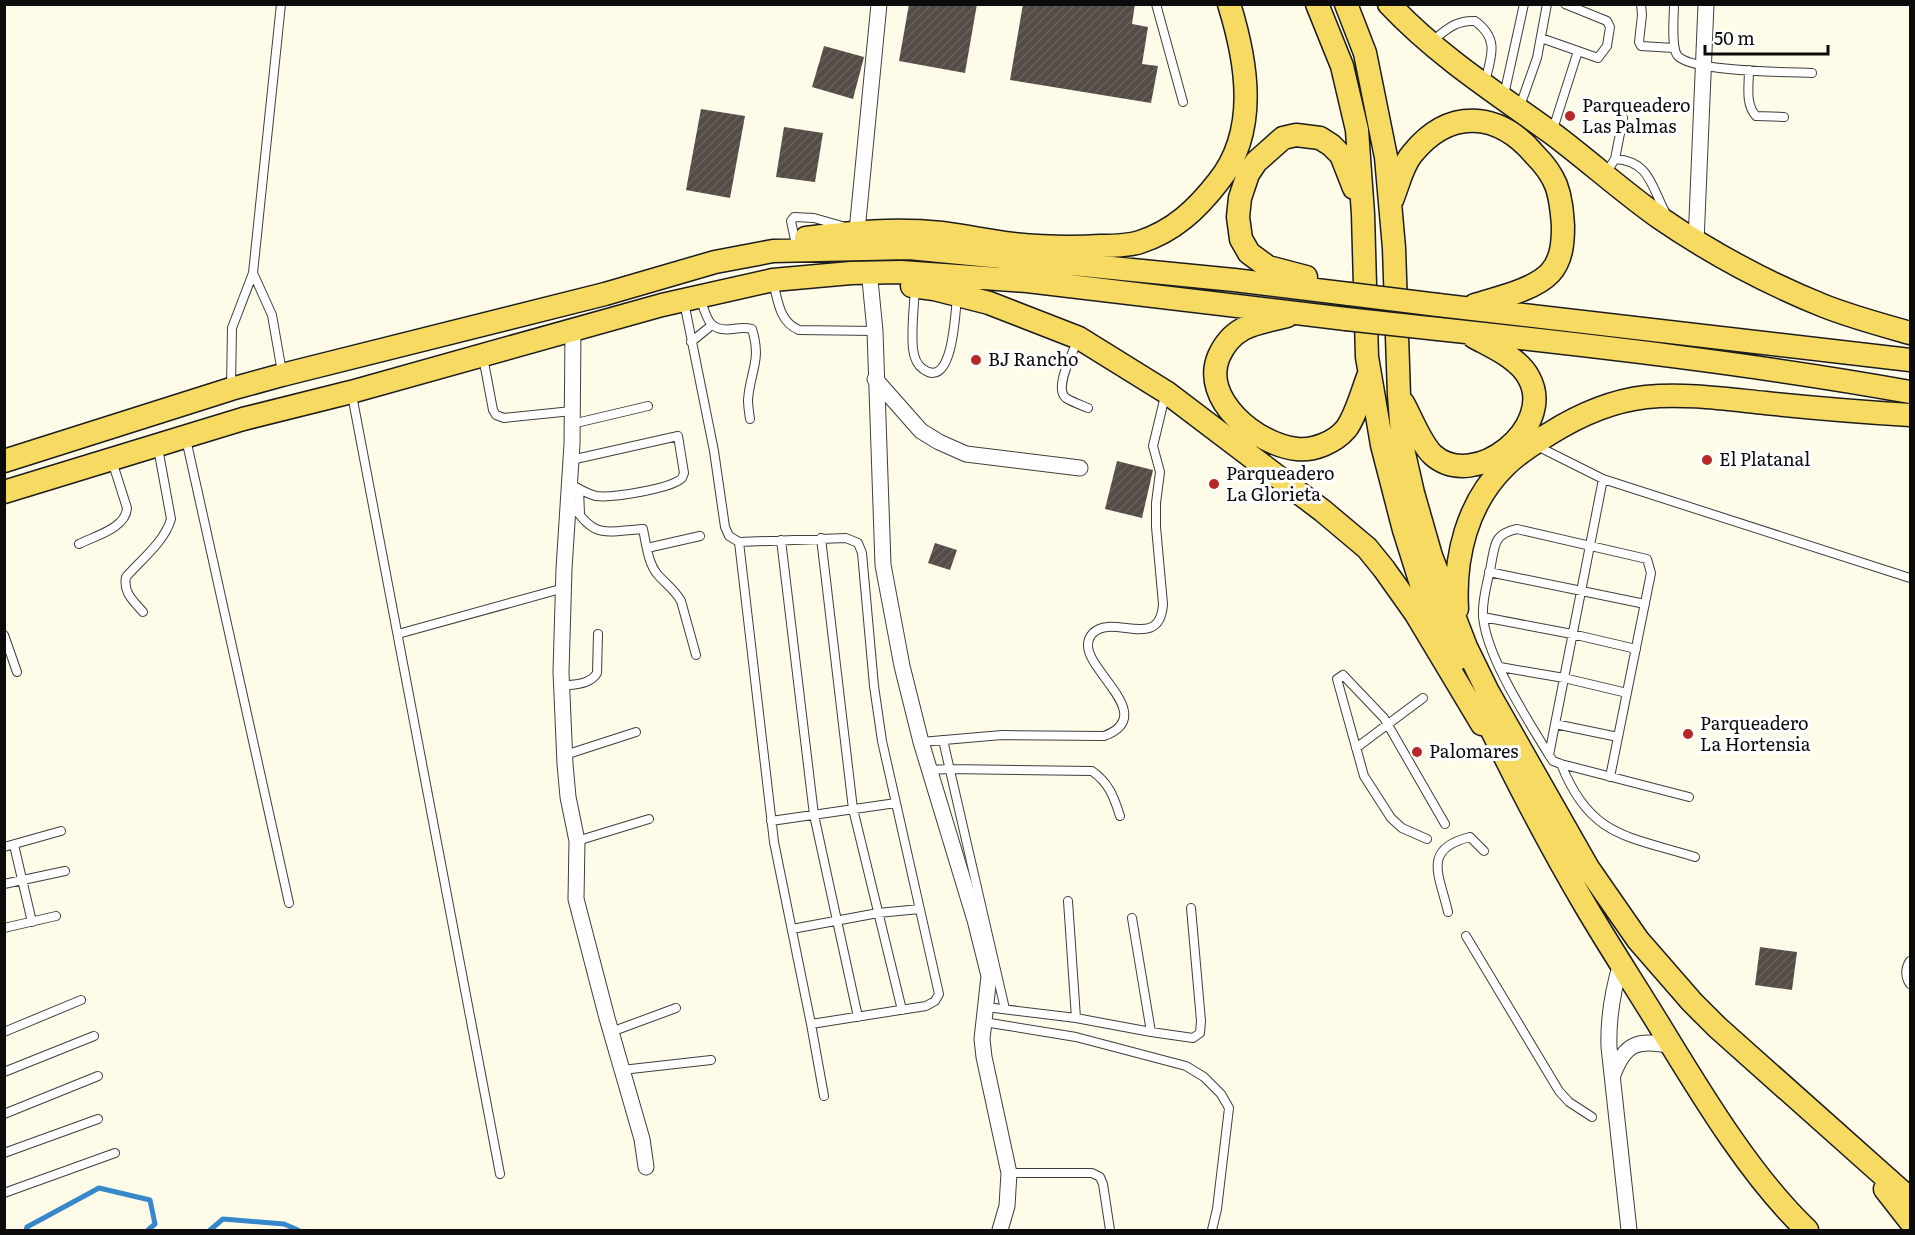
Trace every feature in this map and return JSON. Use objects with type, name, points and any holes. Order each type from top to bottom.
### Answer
[{"type":"main road","points":[[773,251],[795,240],[857,231],[940,233],[1012,244],[1076,247],[1138,243],[1176,225],[1191,214],[1208,196],[1236,154],[1247,99],[1243,53],[1229,4]]},
{"type":"main road","points":[[1317,4],[1342,66],[1357,130],[1363,214],[1367,357],[1382,445],[1404,530],[1422,586],[1510,769]]},
{"type":"main road","points":[[1346,4],[1365,53],[1386,157],[1403,449],[1431,556],[1466,646],[1488,692],[1588,868],[1638,940],[1717,1027],[1911,1199]]},
{"type":"main road","points":[[1389,4],[1409,25],[1484,86],[1552,133],[1610,166],[1671,225],[1696,242],[1761,277],[1825,307],[1911,333]]},
{"type":"main road","points":[[1390,205],[1410,156],[1431,134],[1446,125],[1466,120],[1484,121],[1504,128],[1526,144],[1540,160],[1556,183],[1562,207],[1561,255],[1551,273],[1535,285],[1467,308]]},
{"type":"main road","points":[[1349,294],[1332,284],[1269,267],[1249,253],[1241,239],[1238,217],[1240,198],[1248,174],[1256,162],[1283,138],[1296,135],[1320,138],[1331,145],[1341,156],[1363,214]]},
{"type":"main road","points":[[4,460],[282,375],[605,294],[716,262],[773,251],[909,248],[1234,280],[1911,360]]},
{"type":"main road","points":[[4,492],[243,419],[351,392],[692,298],[773,280],[861,277],[901,272],[1027,281],[1590,346],[1833,378],[1911,392]]},
{"type":"main road","points":[[861,277],[957,295],[1019,313],[1078,338],[1166,392],[1323,511],[1367,548],[1416,614],[1510,769],[1584,904],[1672,1046],[1734,1141],[1789,1213],[1807,1230]]},
{"type":"main road","points":[[1298,313],[1242,330],[1225,344],[1215,365],[1215,385],[1221,397],[1233,414],[1255,433],[1297,450],[1315,448],[1331,441],[1346,429],[1370,372]]},
{"type":"main road","points":[[1399,395],[1433,455],[1448,463],[1467,465],[1482,462],[1499,456],[1514,445],[1531,418],[1535,405],[1529,376],[1506,356],[1465,332]]},
{"type":"main road","points":[[1460,628],[1457,578],[1462,542],[1470,520],[1493,478],[1507,464],[1572,419],[1594,410],[1646,397],[1667,396],[1911,415]]},
{"type":"main road","points":[[1857,1151],[1911,1221]]},
{"type":"street","points":[[857,231],[879,4]]},
{"type":"street","points":[[1696,242],[1706,4]]},
{"type":"street","points":[[861,277],[875,331],[883,565],[902,666],[921,742],[989,976],[982,1039],[1009,1173],[1007,1206],[999,1230]]},
{"type":"street","points":[[573,330],[571,460],[573,491],[564,588],[562,686],[568,796],[577,840],[576,899],[642,1139],[646,1167]]},
{"type":"street","points":[[875,379],[921,431],[966,454],[1080,468]]},
{"type":"street","points":[[1621,963],[1615,983],[1608,1032],[1629,1230]]},
{"type":"street","points":[[1612,1078],[1624,1052],[1634,1046],[1646,1042],[1672,1046]]},
{"type":"lane","points":[[231,389],[231,328],[253,273],[281,4]]},
{"type":"lane","points":[[1156,4],[1183,102]]},
{"type":"lane","points":[[1511,105],[1524,4]]},
{"type":"lane","points":[[1511,105],[1537,58],[1547,4]]},
{"type":"lane","points":[[1541,38],[1599,58],[1607,46],[1610,27],[1607,21],[1565,4]]},
{"type":"lane","points":[[1641,4],[1639,42],[1641,46],[1674,48]]},
{"type":"lane","points":[[1674,4],[1674,48],[1683,60],[1703,67],[1812,73]]},
{"type":"lane","points":[[1430,43],[1452,24],[1475,21],[1483,26],[1493,48],[1484,86]]},
{"type":"lane","points":[[1552,133],[1578,51]]},
{"type":"lane","points":[[1749,70],[1748,105],[1751,111],[1756,116],[1784,117]]},
{"type":"lane","points":[[1610,166],[1623,118]]},
{"type":"lane","points":[[253,273],[272,315],[282,375]]},
{"type":"lane","points":[[773,280],[783,317],[790,326],[799,330],[875,331]]},
{"type":"lane","points":[[915,286],[913,350],[917,363],[925,371],[936,373],[942,370],[948,359],[957,295]]},
{"type":"lane","points":[[692,298],[712,325],[720,329],[743,327],[752,329],[756,341],[757,362],[748,399],[750,419]]},
{"type":"lane","points":[[692,298],[691,342],[714,451],[725,527],[729,536],[739,542],[846,538],[858,543],[862,553],[874,686],[882,741],[939,994],[935,1002],[926,1006],[811,1024]]},
{"type":"lane","points":[[691,342],[712,325]]},
{"type":"lane","points":[[1078,338],[1061,384],[1061,392],[1064,397],[1088,408]]},
{"type":"lane","points":[[483,356],[493,410],[504,418],[572,418],[648,406]]},
{"type":"lane","points":[[351,392],[500,1174]]},
{"type":"lane","points":[[921,742],[1002,735],[1104,736],[1121,725],[1124,714],[1121,701],[1089,653],[1088,643],[1089,637],[1095,631],[1107,625],[1144,630],[1157,622],[1162,610],[1156,527],[1160,472],[1153,446],[1166,392]]},
{"type":"lane","points":[[186,436],[289,903]]},
{"type":"lane","points":[[571,460],[678,436],[684,473],[678,482],[615,495],[594,495],[573,491]]},
{"type":"lane","points":[[1533,444],[1603,478],[1911,578]]},
{"type":"lane","points":[[143,612],[127,593],[126,577],[163,536],[171,519],[157,445]]},
{"type":"lane","points":[[79,544],[120,524],[127,514],[112,459]]},
{"type":"lane","points":[[1549,756],[1603,478]]},
{"type":"lane","points":[[573,491],[580,516],[593,529],[603,532],[643,529],[656,574],[681,601],[696,655]]},
{"type":"lane","points":[[573,491],[580,516]]},
{"type":"lane","points":[[1610,777],[1651,573],[1647,559],[1517,529],[1506,531],[1496,539],[1483,603],[1483,617],[1488,642],[1515,698],[1549,756],[1560,764],[1610,777],[1689,797]]},
{"type":"lane","points":[[647,548],[700,536]]},
{"type":"lane","points":[[821,538],[853,809],[902,1010]]},
{"type":"lane","points":[[781,540],[814,815],[858,1017]]},
{"type":"lane","points":[[739,542],[771,821],[824,1096]]},
{"type":"lane","points":[[1490,572],[1645,604]]},
{"type":"lane","points":[[398,634],[564,588]]},
{"type":"lane","points":[[1483,617],[1636,649]]},
{"type":"lane","points":[[4,634],[17,672]]},
{"type":"lane","points":[[562,686],[589,682],[594,678],[597,673],[598,634]]},
{"type":"lane","points":[[1500,667],[1564,678],[1627,693]]},
{"type":"lane","points":[[1427,839],[1402,828],[1391,818],[1364,776],[1337,679],[1340,676],[1342,675],[1388,724],[1445,824]]},
{"type":"lane","points":[[1356,748],[1423,698]]},
{"type":"lane","points":[[1555,724],[1618,737]]},
{"type":"lane","points":[[565,755],[636,732]]},
{"type":"lane","points":[[943,740],[1005,1009]]},
{"type":"lane","points":[[1560,764],[1570,788],[1592,817],[1613,831],[1695,856]]},
{"type":"lane","points":[[930,770],[1092,771],[1101,777],[1111,789],[1120,816]]},
{"type":"lane","points":[[771,821],[897,803]]},
{"type":"lane","points":[[577,840],[649,819]]},
{"type":"lane","points":[[4,847],[61,831]]},
{"type":"lane","points":[[1448,912],[1437,863],[1440,853],[1456,842],[1470,837],[1484,851]]},
{"type":"lane","points":[[14,845],[32,922]]},
{"type":"lane","points":[[4,884],[65,871]]},
{"type":"lane","points":[[1068,901],[1076,1017]]},
{"type":"lane","points":[[986,1007],[1076,1017],[1193,1038],[1200,1034],[1201,1021],[1191,908]]},
{"type":"lane","points":[[792,928],[879,913],[920,909]]},
{"type":"lane","points":[[4,928],[56,916]]},
{"type":"lane","points":[[1132,918],[1151,1032]]},
{"type":"lane","points":[[1466,936],[1559,1091],[1569,1102],[1592,1117]]},
{"type":"lane","points":[[1911,961],[1907,965],[1906,974],[1911,984]]},
{"type":"lane","points":[[4,1032],[81,1000]]},
{"type":"lane","points":[[611,1032],[676,1008]]},
{"type":"lane","points":[[984,1023],[1076,1037],[1186,1066],[1204,1077],[1221,1094],[1229,1108],[1217,1209],[1212,1230]]},
{"type":"lane","points":[[4,1072],[94,1036]]},
{"type":"lane","points":[[622,1070],[711,1060]]},
{"type":"lane","points":[[4,1114],[98,1076]]},
{"type":"lane","points":[[4,1153],[98,1119]]},
{"type":"lane","points":[[4,1192],[115,1153]]},
{"type":"lane","points":[[1009,1173],[1092,1173],[1100,1177],[1110,1230]]},
{"type":"building","points":[[909,4],[977,4],[965,73],[899,61]]},
{"type":"building","points":[[1023,4],[1135,4],[1132,24],[1148,27],[1142,64],[1158,66],[1151,103],[1010,80]]},
{"type":"building","points":[[824,46],[864,57],[853,99],[812,87]]},
{"type":"building","points":[[701,109],[745,116],[730,198],[686,190]]},
{"type":"building","points":[[784,127],[823,133],[815,182],[776,177]]},
{"type":"building","points":[[1117,461],[1153,470],[1142,518],[1105,509]]},
{"type":"building","points":[[935,543],[957,550],[950,570],[928,563]]},
{"type":"building","points":[[1760,947],[1797,952],[1792,990],[1755,985]]},
{"type":"waterway","points":[[26,1230],[27,1227],[99,1188],[150,1200],[155,1224],[148,1230]]},
{"type":"waterway","points":[[210,1230],[223,1219],[284,1224],[298,1230]]},
{"type":"place","name":"Parqueadero Las Palmas","points":[[1570,116]]},
{"type":"place","name":"BJ Rancho","points":[[976,360]]},
{"type":"place","name":"El Platanal","points":[[1707,460]]},
{"type":"place","name":"Parqueadero La Glorieta","points":[[1214,484]]},
{"type":"place","name":"Parqueadero La Hortensia","points":[[1688,734]]},
{"type":"place","name":"Palomares","points":[[1417,752]]}]
